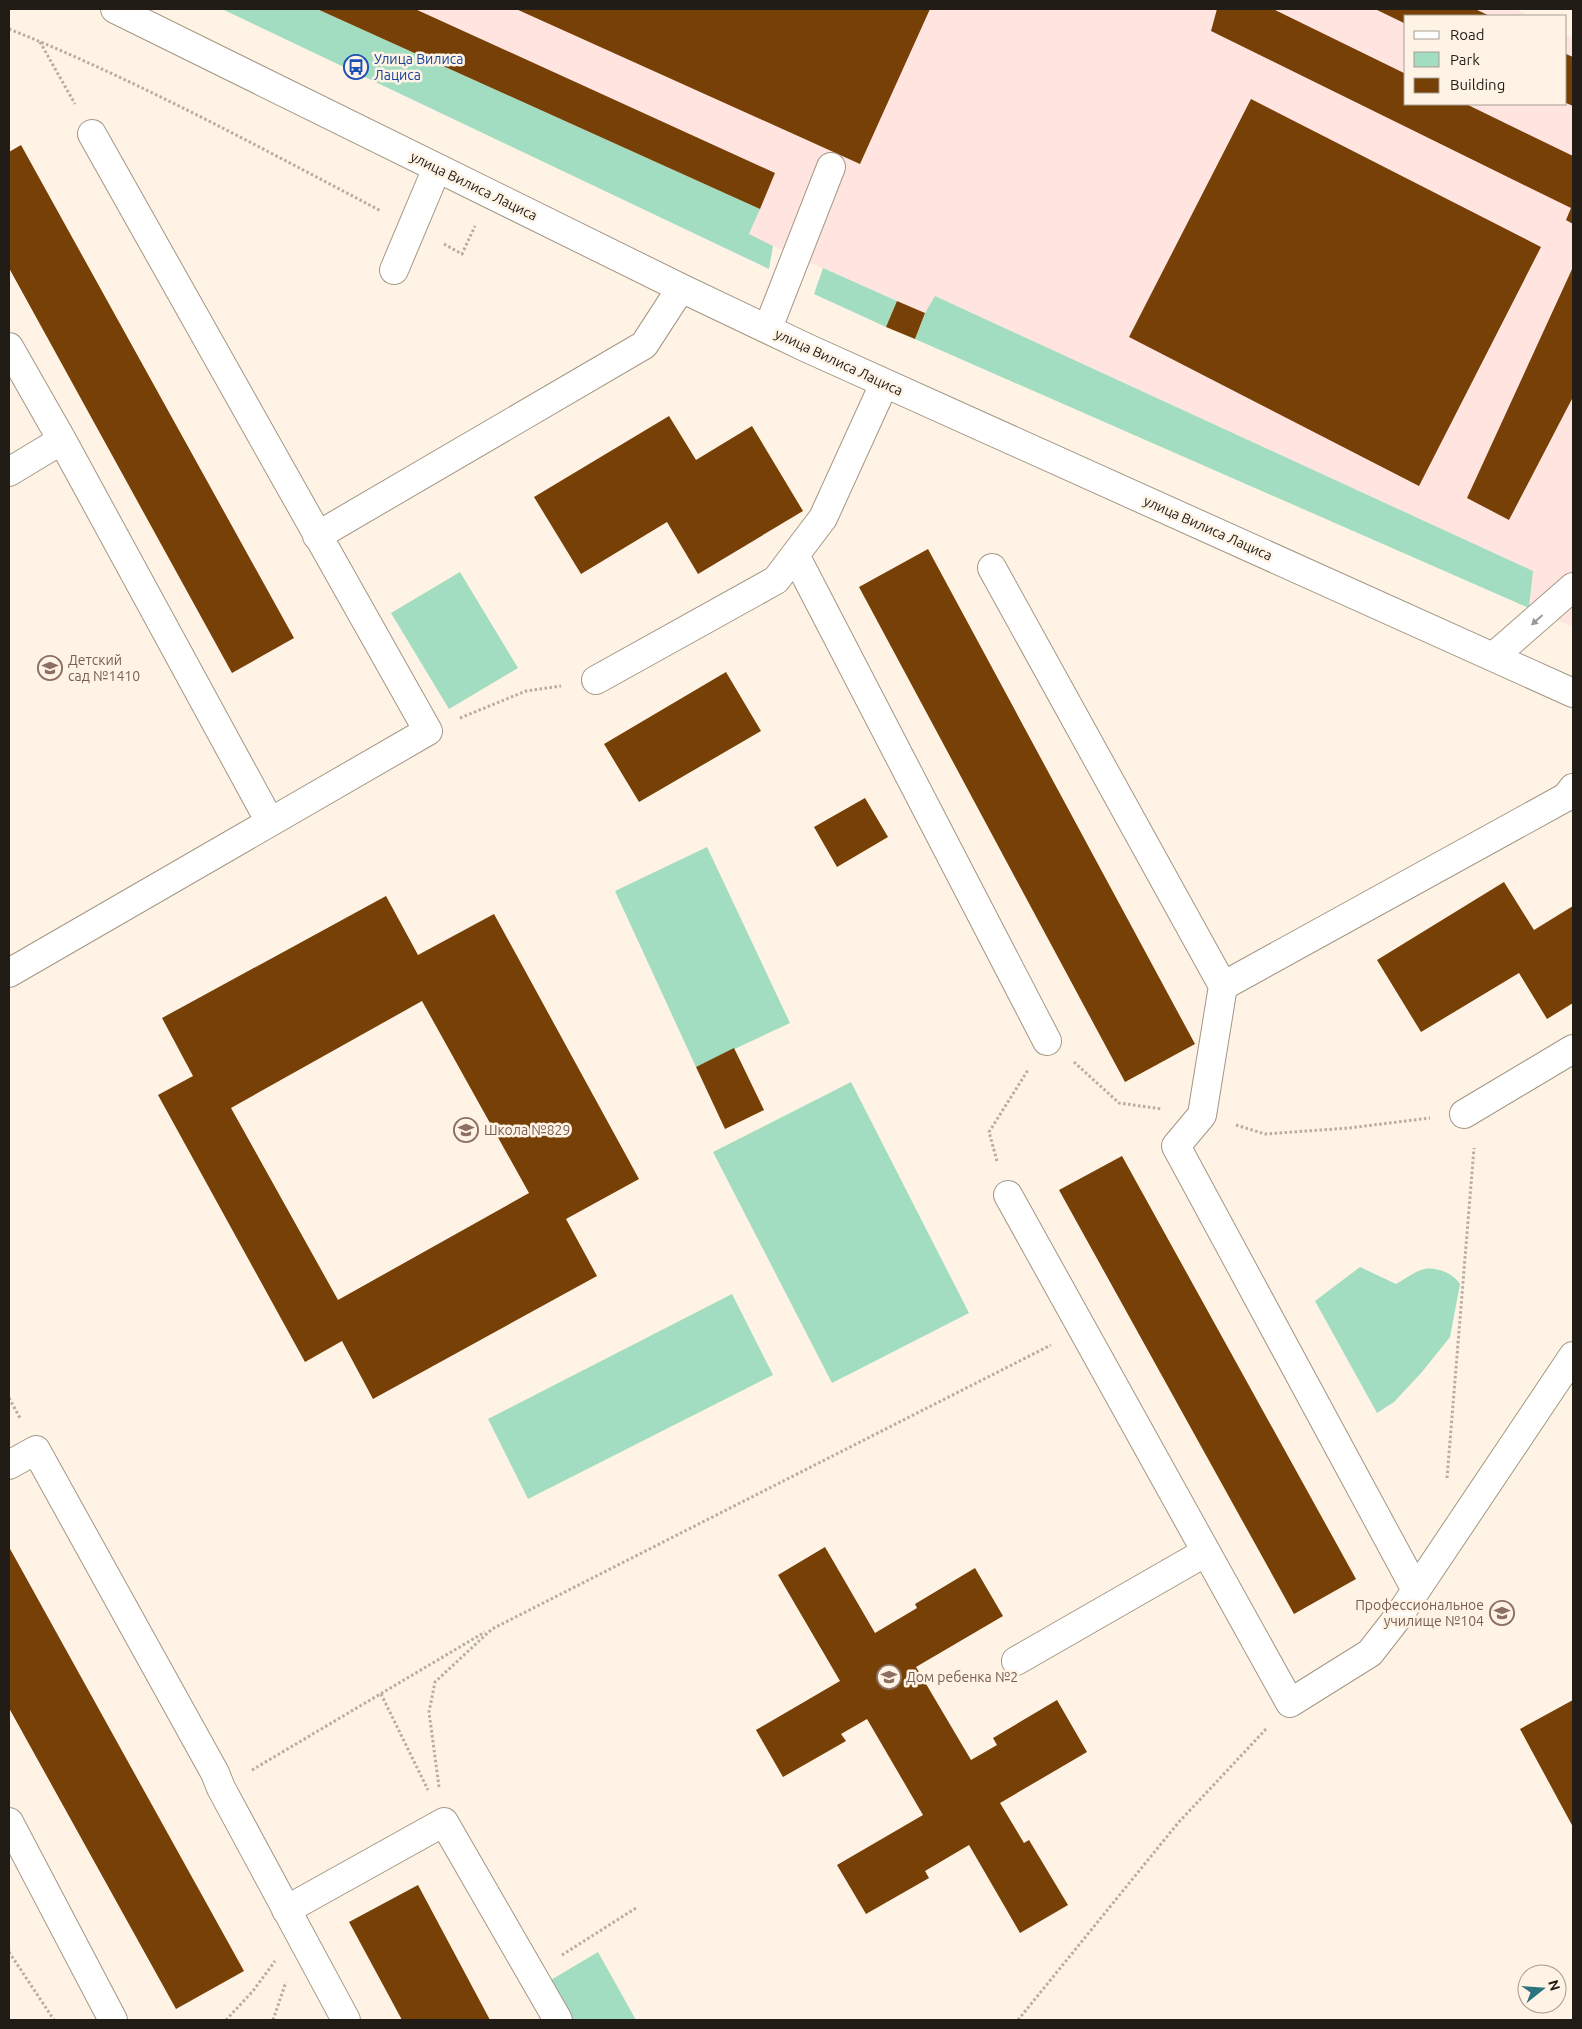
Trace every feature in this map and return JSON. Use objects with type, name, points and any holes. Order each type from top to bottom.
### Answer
[{"type":"street","name":"улица Вилиса Лациса","points":[[129,12],[437,168],[681,288],[884,384],[1573,693]]},
{"type":"street","points":[[9,973],[428,732],[92,134]]},
{"type":"street","points":[[768,328],[831,166]]},
{"type":"street","points":[[394,270],[437,168]]},
{"type":"street","points":[[317,536],[644,345],[681,288]]},
{"type":"street","points":[[9,347],[62,440],[270,822]]},
{"type":"street","points":[[596,680],[776,580],[823,518],[884,384]]},
{"type":"street","points":[[9,472],[62,440]]},
{"type":"street","points":[[795,555],[1047,1041]]},
{"type":"street","points":[[992,568],[1222,986],[1202,1115],[1176,1146],[1416,1590]]},
{"type":"street","points":[[1494,656],[1573,587]]},
{"type":"street","points":[[1222,986],[1566,797],[1573,788]]},
{"type":"street","points":[[1464,1114],[1573,1050]]},
{"type":"street","points":[[1008,1195],[1079,1327],[1290,1703],[1370,1653],[1416,1590],[1573,1356]]},
{"type":"street","points":[[9,1465],[36,1450],[210,1764],[221,1788],[346,2020]]},
{"type":"street","points":[[1016,1661],[1206,1552]]},
{"type":"street","points":[[9,1822],[113,2020]]},
{"type":"street","points":[[292,1920],[444,1822],[558,2020]]},
{"type":"path","points":[[9,29],[102,69],[236,135],[462,254],[489,193]]},
{"type":"path","points":[[40,41],[57,73]]},
{"type":"path","points":[[428,732],[526,691],[596,680]]},
{"type":"path","points":[[1008,1195],[989,1132],[1047,1041],[1086,1070],[1119,1103],[1202,1115],[1266,1134],[1349,1128],[1464,1114],[1474,1146],[1446,1484]]},
{"type":"path","points":[[221,1788],[492,1629],[1053,1344],[1079,1327]]},
{"type":"path","points":[[444,1822],[429,1712],[435,1682],[492,1629]]},
{"type":"path","points":[[381,1694],[444,1822]]},
{"type":"path","points":[[1018,2020],[1178,1823],[1290,1703]]},
{"type":"path","points":[[531,1973],[636,1908]]},
{"type":"path","points":[[226,2020],[253,1991],[292,1920]]},
{"type":"path","points":[[9,1952],[54,2020]]},
{"type":"shaded area","points":[[317,9],[1515,9],[1528,15],[1404,15],[1404,105],[1567,105],[1567,35],[1573,38],[1573,627],[1529,608],[1533,571],[935,296],[925,313],[749,235],[760,209]]},
{"type":"green space","points":[[222,9],[317,9],[760,209],[749,234],[773,246],[769,269]]},
{"type":"green space","points":[[823,268],[897,301],[886,327],[814,294]]},
{"type":"green space","points":[[935,296],[1533,571],[1529,608],[915,339],[925,313]]},
{"type":"green space","points":[[460,572],[518,668],[449,709],[391,613]]},
{"type":"green space","points":[[707,847],[790,1023],[696,1067],[615,891]]},
{"type":"green space","points":[[851,1082],[969,1313],[832,1383],[713,1152]]},
{"type":"green space","points":[[1360,1267],[1396,1284],[1418,1271],[1437,1269],[1453,1276],[1460,1284],[1450,1337],[1422,1372],[1394,1402],[1377,1413],[1315,1301]]},
{"type":"green space","points":[[732,1294],[773,1375],[528,1499],[488,1419]]},
{"type":"green space","points":[[598,1952],[636,2020],[558,2020],[539,1987]]},
{"type":"building","points":[[317,9],[415,9],[775,173],[760,209]]},
{"type":"building","points":[[516,9],[930,9],[860,164]]},
{"type":"building","points":[[1217,9],[1273,9],[1404,73],[1404,105],[1468,105],[1573,156],[1573,224],[1566,220],[1571,208],[1211,31]]},
{"type":"building","points":[[1375,9],[1475,9],[1488,15],[1404,15],[1404,23]]},
{"type":"building","points":[[1567,54],[1573,57],[1573,106],[1567,103]]},
{"type":"building","points":[[1251,99],[1541,247],[1419,486],[1129,337]]},
{"type":"building","points":[[21,145],[294,638],[232,673],[9,268],[9,152]]},
{"type":"building","points":[[1573,267],[1573,397],[1509,520],[1467,498]]},
{"type":"building","points":[[897,301],[925,313],[915,339],[886,327]]},
{"type":"building","points":[[669,416],[696,460],[752,426],[803,511],[698,574],[667,522],[581,574],[534,497]]},
{"type":"building","points":[[928,549],[1195,1044],[1125,1082],[859,587]]},
{"type":"building","points":[[726,672],[761,731],[639,802],[604,744]]},
{"type":"building","points":[[865,798],[888,837],[837,867],[814,827]]},
{"type":"building","points":[[1504,882],[1534,930],[1573,906],[1573,1003],[1547,1019],[1519,973],[1421,1032],[1377,960]]},
{"type":"building","points":[[386,896],[418,955],[494,914],[639,1179],[566,1219],[597,1276],[373,1399],[342,1341],[305,1362],[158,1095],[193,1076],[162,1018]],"holes":[[[422,1001],[529,1193],[338,1300],[231,1108]]]},
{"type":"building","points":[[734,1048],[764,1110],[725,1129],[696,1067]]},
{"type":"building","points":[[1122,1156],[1356,1579],[1294,1614],[1059,1190]]},
{"type":"building","points":[[9,1547],[244,1971],[176,2009],[9,1708]]},
{"type":"building","points":[[825,1547],[875,1633],[917,1608],[915,1604],[975,1568],[1003,1616],[916,1667],[971,1760],[997,1745],[993,1738],[1057,1700],[1087,1752],[1000,1803],[1024,1843],[1029,1840],[1068,1905],[1020,1933],[969,1845],[925,1871],[929,1878],[866,1914],[837,1865],[923,1815],[867,1719],[841,1734],[846,1741],[783,1777],[756,1730],[840,1681],[778,1575]]},
{"type":"building","points":[[1573,1700],[1573,1827],[1520,1729]]},
{"type":"building","points":[[418,1885],[490,2020],[402,2020],[349,1922]]},
{"type":"place","name":"Улица Вилиса Лациса","points":[[356,67]]},
{"type":"place","name":"Детский сад №1410","points":[[50,668]]},
{"type":"place","name":"Школа №829","points":[[466,1130]]},
{"type":"place","name":"Профессиональное училище №104","points":[[1502,1613]]},
{"type":"place","name":"Дом ребенка №2","points":[[889,1677]]}]
